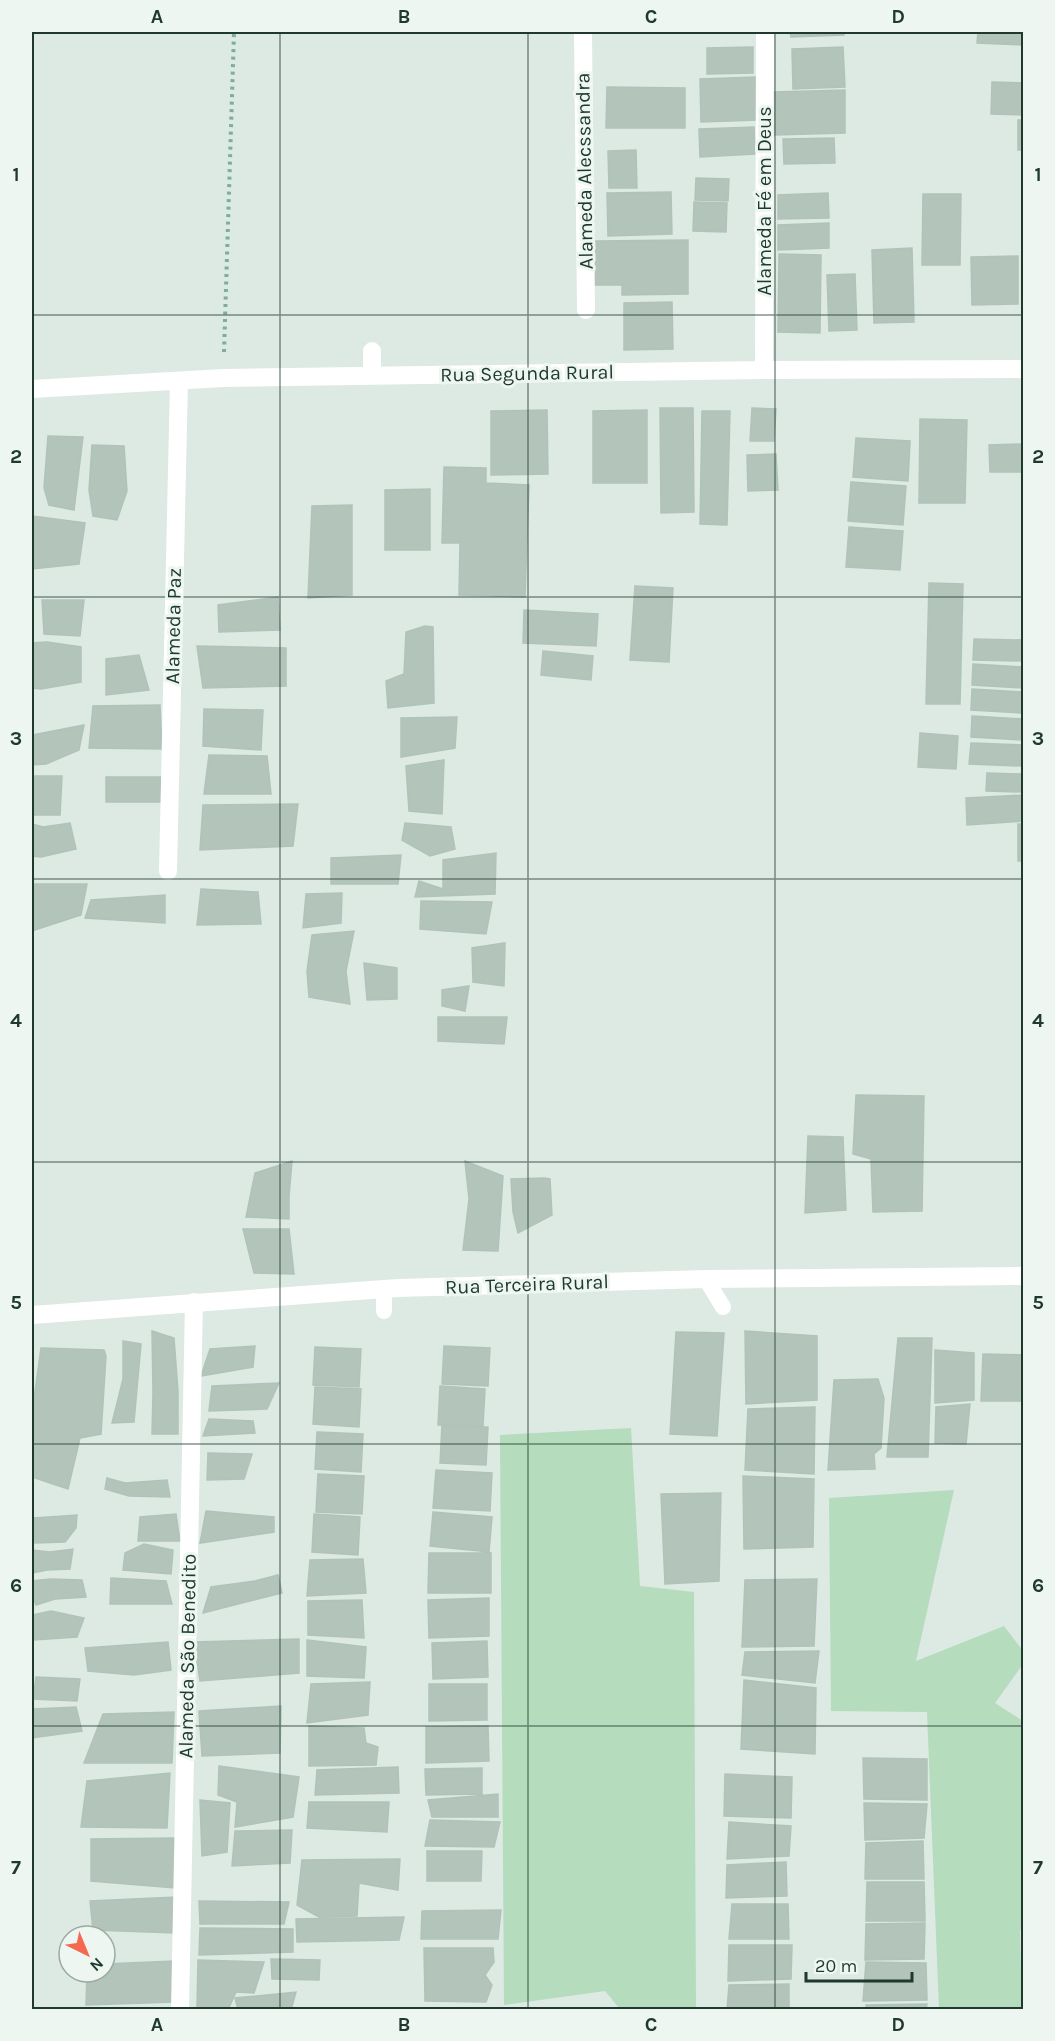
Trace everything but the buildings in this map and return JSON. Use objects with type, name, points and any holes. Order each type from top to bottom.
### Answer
[{"type":"street","name":"Alameda Alecssandra","points":[[583,32],[586,310]]},
{"type":"street","name":"Alameda Fé em Deus","points":[[764,370],[765,32]]},
{"type":"street","points":[[372,351],[372,375]]},
{"type":"street","name":"Rua Segunda Rural","points":[[32,389],[223,378],[764,370],[1023,369]]},
{"type":"street","name":"Alameda Paz","points":[[168,871],[179,381]]},
{"type":"street","name":"Rua Terceira Rural","points":[[32,1315],[384,1289],[706,1279],[1023,1276]]},
{"type":"street","name":"Alameda São Benedito","points":[[180,2010],[194,1302]]},
{"type":"lane","points":[[706,1279],[723,1306]]},
{"type":"lane","points":[[384,1289],[384,1311]]},
{"type":"path","points":[[223,378],[234,32]]},
{"type":"green space","points":[[631,1428],[640,1586],[694,1592],[696,2009],[620,2009],[605,1991],[504,2005],[500,1435]]},
{"type":"green space","points":[[954,1490],[916,1661],[1004,1626],[1023,1651],[1023,1664],[995,1703],[1023,1721],[1024,1929],[1020,1930],[1022,2009],[939,2009],[927,1712],[831,1711],[829,1498]]}]
